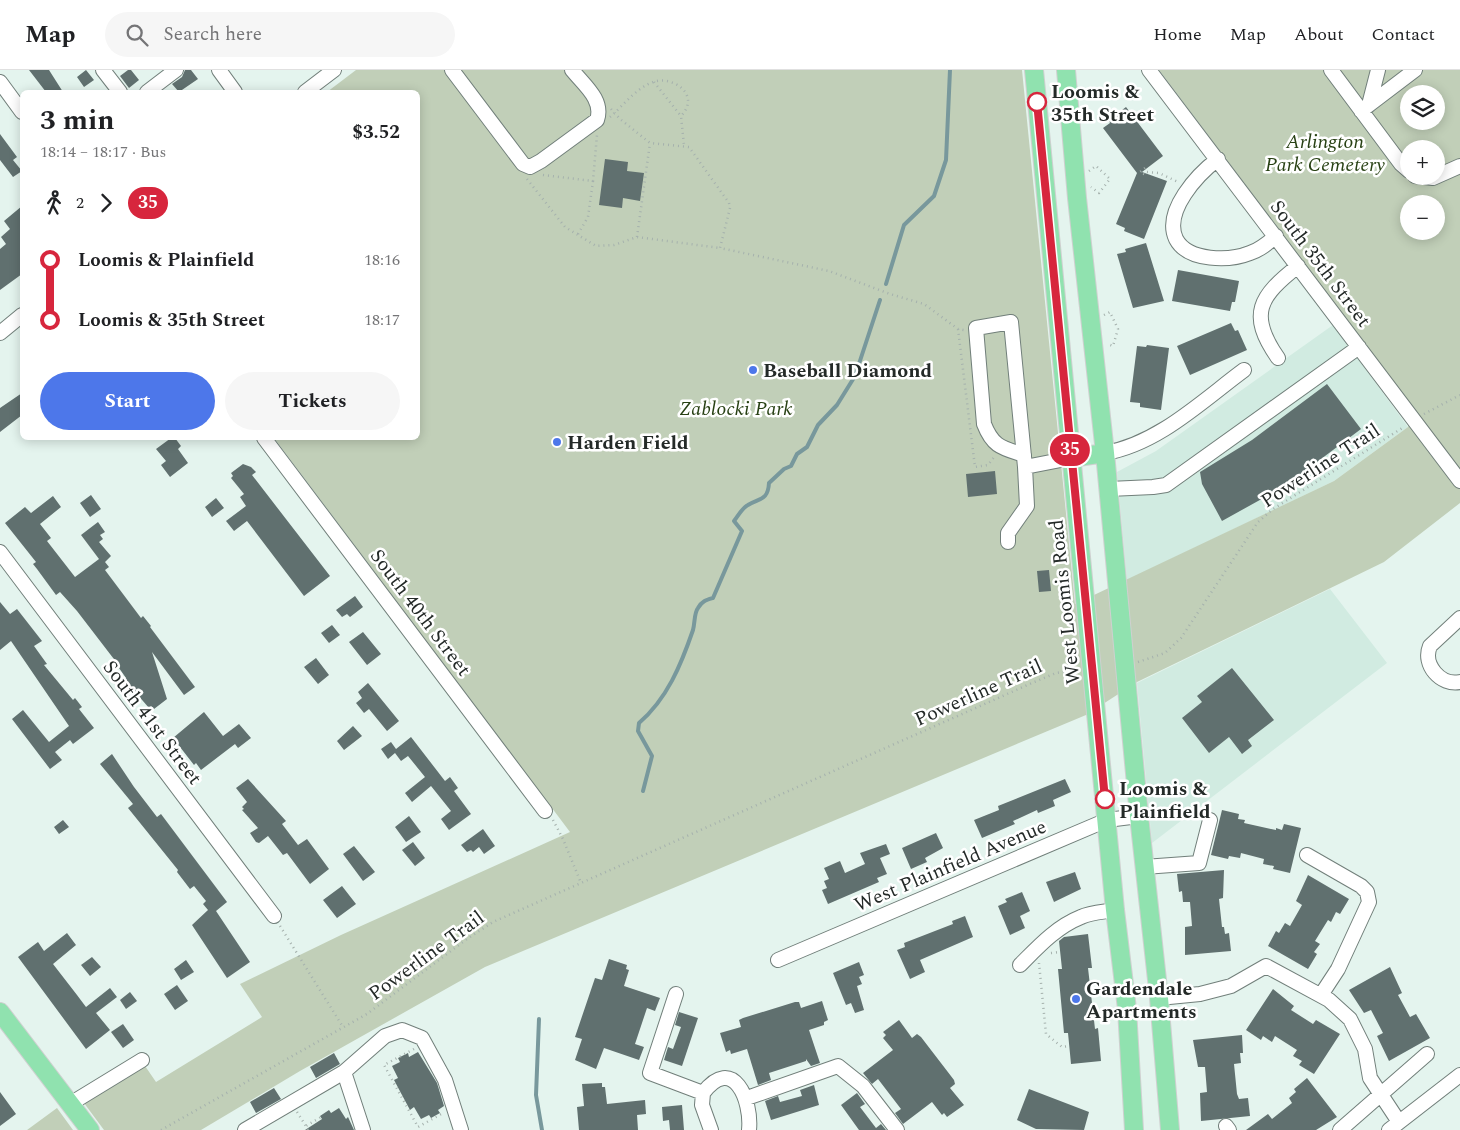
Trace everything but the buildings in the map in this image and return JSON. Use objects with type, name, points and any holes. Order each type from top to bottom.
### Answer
[{"type":"main road","name":"West Loomis Road","points":[[1034,70],[1115,910],[1127,1009],[1134,1130]]},
{"type":"main road","points":[[1058,70],[1068,110]]},
{"type":"main road","points":[[1066,70],[1068,110],[1109,489],[1139,816],[1159,998],[1170,1130]]},
{"type":"main road","points":[[1071,458],[1105,453]]},
{"type":"main road","points":[[0,1012],[90,1130]]},
{"type":"street","points":[[103,70],[118,90]]},
{"type":"street","points":[[150,90],[176,70]]},
{"type":"street","points":[[219,70],[234,90]]},
{"type":"street","points":[[309,90],[334,70]]},
{"type":"street","points":[[452,70],[523,164],[530,167],[597,120],[600,111],[598,103],[572,70]]},
{"type":"street","name":"South 35th Street","points":[[1149,70],[1460,481]]},
{"type":"street","points":[[1331,70],[1365,108],[1400,162]]},
{"type":"street","points":[[1365,108],[1378,70]]},
{"type":"street","points":[[1365,108],[1415,70]]},
{"type":"street","points":[[0,82],[20,109]]},
{"type":"street","points":[[1218,160],[1201,172],[1188,187],[1174,220],[1176,239],[1188,252],[1221,257],[1252,253],[1276,236]]},
{"type":"street","points":[[1445,173],[1460,166]]},
{"type":"street","points":[[1278,358],[1265,337],[1260,320],[1260,311],[1272,290],[1298,266]]},
{"type":"street","points":[[0,332],[20,317]]},
{"type":"street","points":[[1008,542],[1008,532],[1027,506],[1024,461],[1011,322],[976,328],[984,424],[990,439],[1024,461],[1071,458]]},
{"type":"street","points":[[1109,489],[1154,488],[1166,484],[1359,347]]},
{"type":"street","points":[[1105,453],[1122,450],[1181,418],[1244,370]]},
{"type":"street","name":"South 40th Street","points":[[266,440],[545,811]]},
{"type":"street","name":"South 41st Street","points":[[0,552],[274,916]]},
{"type":"street","points":[[1460,618],[1430,646],[1428,651],[1431,667],[1437,676],[1450,683],[1460,682]]},
{"type":"street","name":"West Plainfield Avenue","points":[[778,960],[1107,820],[1139,816]]},
{"type":"street","points":[[1144,866],[1198,863],[1210,820]]},
{"type":"street","points":[[1308,855],[1361,886],[1366,892],[1369,902],[1338,968],[1321,995]]},
{"type":"street","points":[[1020,965],[1043,941],[1064,925],[1082,916],[1115,910]]},
{"type":"street","points":[[1159,998],[1200,994],[1231,986],[1266,966],[1321,995],[1350,1019],[1365,1049],[1370,1078],[1381,1094],[1394,1126],[1460,1075]]},
{"type":"street","points":[[676,994],[650,1073],[703,1093]]},
{"type":"street","points":[[249,1129],[344,1072],[385,1036],[402,1030],[422,1038],[445,1080],[455,1106],[461,1130]]},
{"type":"street","points":[[1340,1130],[1370,1106],[1427,1054]]},
{"type":"street","points":[[70,1104],[142,1060]]},
{"type":"street","points":[[747,1098],[838,1066],[863,1086],[897,1130]]},
{"type":"street","points":[[344,1072],[359,1124],[363,1130]]},
{"type":"street","points":[[711,1130],[702,1105],[703,1093],[718,1079],[727,1078],[736,1082],[747,1098],[751,1115],[749,1130]]},
{"type":"path","points":[[604,122],[619,106],[653,82],[662,81],[677,85],[686,91],[689,99],[688,108],[681,116]]},
{"type":"path","points":[[653,82],[681,116],[684,145]]},
{"type":"path","points":[[609,106],[614,113],[650,142],[689,147],[729,203],[730,208],[720,248]]},
{"type":"path","points":[[578,234],[588,218],[598,126]]},
{"type":"path","points":[[637,237],[650,142]]},
{"type":"path","points":[[1089,171],[1096,166],[1110,178],[1100,193],[1091,187]]},
{"type":"path","points":[[544,168],[536,174],[593,181]]},
{"type":"path","points":[[1145,168],[1140,172],[1146,174],[1159,172],[1171,178]]},
{"type":"path","points":[[522,173],[565,228],[596,246],[614,245],[637,237],[720,248],[829,270],[890,294],[924,304],[958,329],[976,332]]},
{"type":"path","points":[[528,181],[532,178]]},
{"type":"path","points":[[1103,316],[1110,312],[1118,329],[1113,346],[1106,344]]},
{"type":"path","name":"Powerline Trail","points":[[1125,664],[1145,661],[1172,648],[1191,624],[1249,533],[1266,515],[1414,421],[1460,395]]},
{"type":"path","name":"Powerline Trail","points":[[161,1130],[367,1014],[492,922],[1032,683],[1056,673],[1092,668]]},
{"type":"path","points":[[545,811],[563,839],[581,883]]},
{"type":"path","points":[[274,916],[343,1027]]},
{"type":"path","points":[[1045,953],[1060,952]]},
{"type":"path","points":[[1038,954],[1046,1034],[1062,1047],[1069,1046]]},
{"type":"path","points":[[424,1043],[384,1065],[417,1128],[455,1106]]},
{"type":"path","points":[[306,1126],[321,1117]]},
{"type":"path","points":[[301,1118],[308,1130]]},
{"type":"shaded area","points":[[1333,325],[1408,427],[1334,481],[1127,580],[1117,472],[1156,451]]},
{"type":"shaded area","points":[[1330,589],[1387,663],[1152,843],[1137,683]]},
{"type":"green space","name":"Zablocki Park","points":[[356,70],[1022,70],[1075,604],[1334,481],[1408,427],[1414,409],[1159,70],[1460,70],[1460,503],[1384,562],[1137,682],[1086,715],[485,967],[300,1071],[201,1130],[104,1130],[84,1103],[143,1063],[156,1082],[262,1017],[240,984],[341,935],[570,832],[276,440],[420,440],[420,90],[330,90]]},
{"type":"green space","points":[[57,1108],[73,1130],[27,1130]]},
{"type":"waterway","points":[[886,284],[904,225],[934,196],[946,160],[950,70]]},
{"type":"waterway","points":[[643,791],[652,756],[638,731],[639,723],[658,703],[672,681],[693,630],[697,610],[703,602],[713,598],[742,531],[734,521],[746,506],[765,496],[769,483],[784,469],[791,466],[797,454],[807,447],[818,425],[837,405],[855,376],[880,300]]},
{"type":"waterway","points":[[539,1019],[536,1095],[542,1130]]},
{"type":"bus line","name":"35","points":[[1037,102],[1105,799]]},
{"type":"place","name":"Loomis & 35th Street","points":[[1037,102]]},
{"type":"place","name":"Baseball Diamond","points":[[753,370]]},
{"type":"place","name":"Harden Field","points":[[557,442]]},
{"type":"place","name":"Loomis & Plainfield","points":[[1105,799]]},
{"type":"place","name":"Gardendale Apartments","points":[[1076,999]]},
{"type":"park label","name":"Arlington Park Cemetery","points":[[1325,152]]}]
